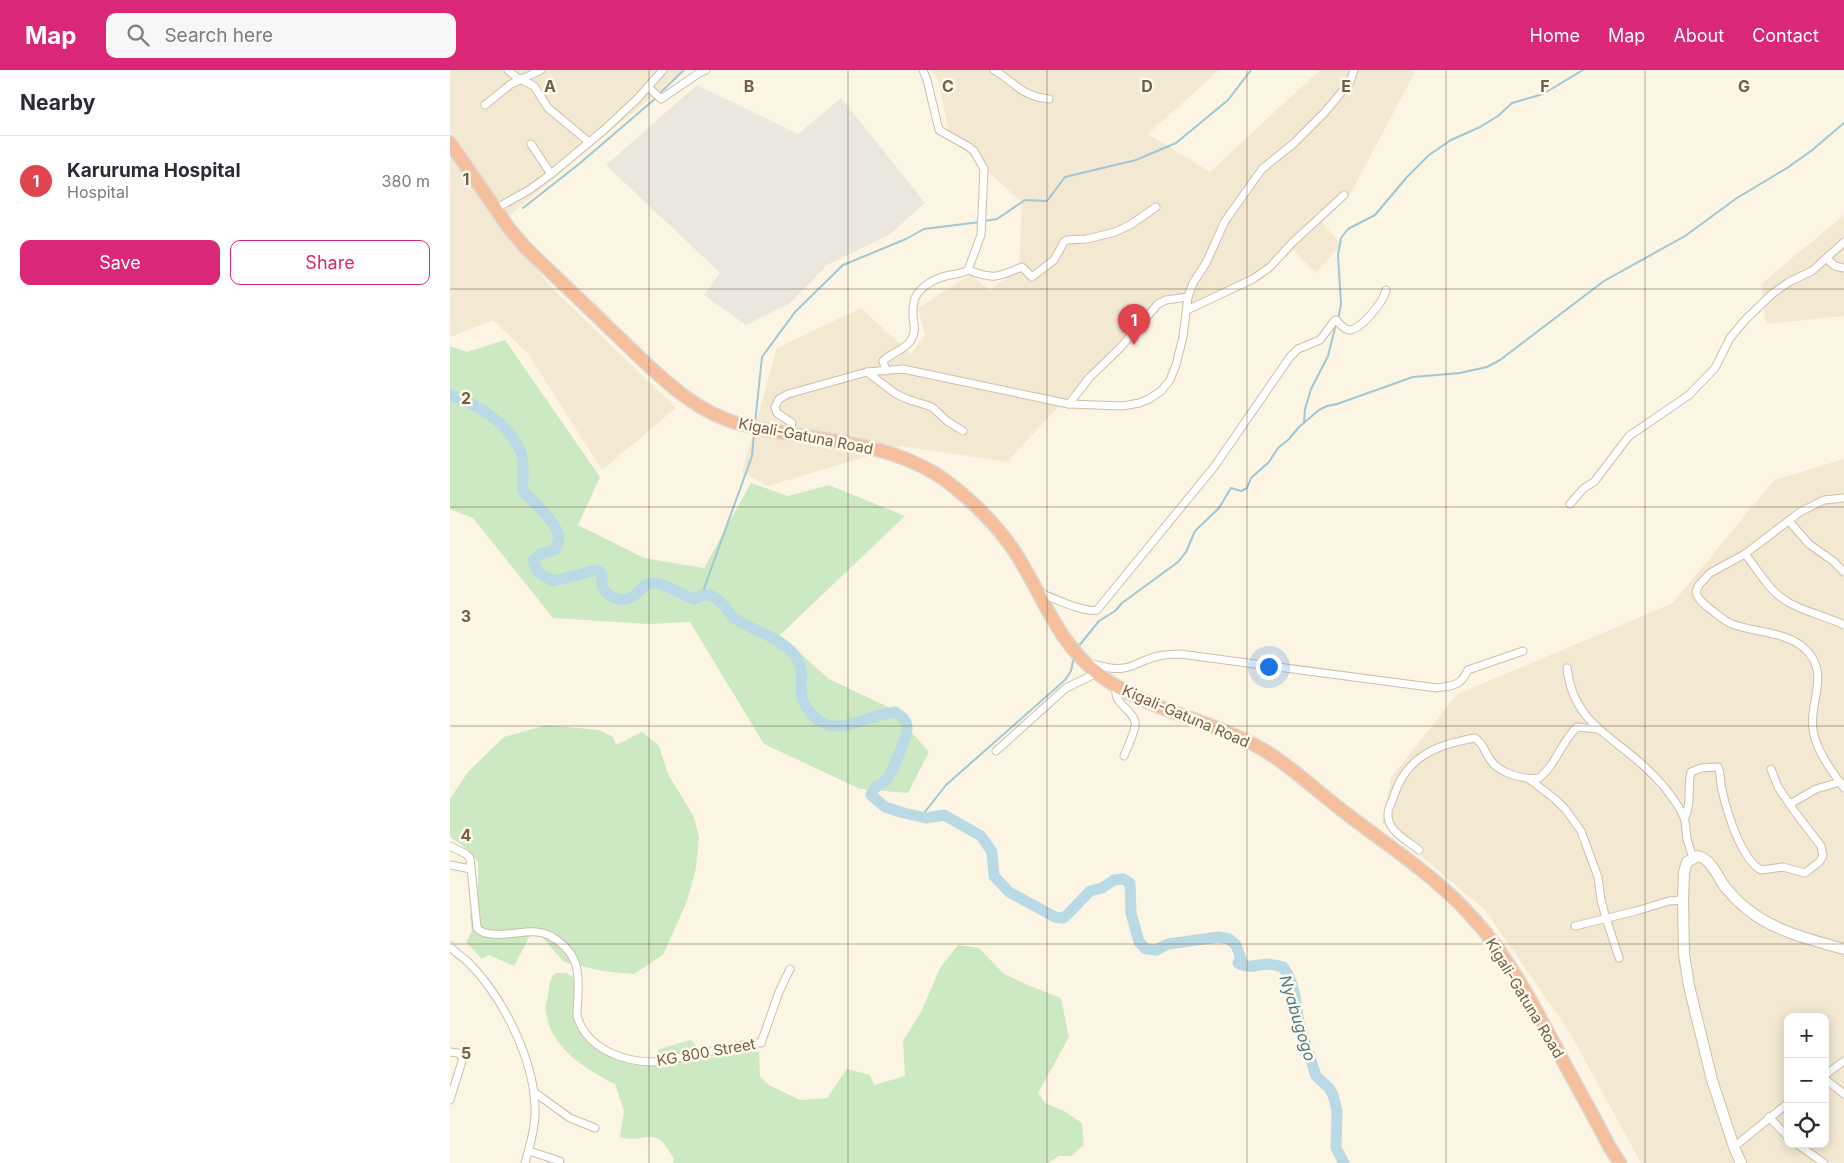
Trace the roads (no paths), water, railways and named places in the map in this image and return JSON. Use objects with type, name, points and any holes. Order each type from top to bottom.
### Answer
[{"type":"highway","name":"Kigali-Gatuna Road","points":[[450,144],[508,228],[536,258],[648,367],[671,386],[695,403],[723,418],[743,425],[850,443],[878,450],[916,464],[937,475],[983,514],[1011,545],[1066,643],[1097,673],[1116,687],[1157,708],[1211,726],[1254,744],[1303,776],[1344,811],[1447,891],[1484,930],[1509,965],[1620,1163]]},
{"type":"main road","points":[[1741,1163],[1712,1080],[1689,986],[1684,954],[1683,900],[1684,872],[1687,862],[1698,856],[1706,860],[1726,888],[1754,914],[1791,933],[1844,949]]},
{"type":"street","points":[[508,70],[534,86],[548,108],[589,142]]},
{"type":"street","points":[[485,105],[511,84],[541,70]]},
{"type":"street","points":[[495,209],[529,190],[552,174],[626,110],[662,70]]},
{"type":"street","points":[[648,87],[661,99],[706,70]]},
{"type":"street","points":[[886,371],[883,361],[910,343],[913,337],[915,331],[913,317],[915,298],[932,281],[944,276],[961,274],[968,270],[981,235],[984,169],[969,147],[939,130],[923,70]]},
{"type":"street","points":[[994,70],[1006,77],[1022,91],[1034,97],[1049,99]]},
{"type":"street","points":[[789,433],[792,423],[778,413],[775,407],[779,399],[788,394],[867,372],[903,369],[1069,404],[1123,406],[1139,403],[1161,391],[1170,380],[1176,365],[1183,337],[1188,298],[1193,283],[1206,263],[1225,221],[1254,178],[1262,169],[1293,144],[1325,112],[1350,82],[1354,70]]},
{"type":"street","points":[[531,144],[552,174]]},
{"type":"street","points":[[1187,310],[1253,279],[1270,267],[1292,243],[1344,195]]},
{"type":"street","points":[[968,270],[988,277],[997,276],[1022,267],[1032,277],[1054,260],[1067,240],[1087,239],[1115,232],[1130,225],[1156,208]]},
{"type":"street","points":[[1570,504],[1584,488],[1594,482],[1629,436],[1689,395],[1715,368],[1730,338],[1746,319],[1772,294],[1789,282],[1812,271],[1844,242]]},
{"type":"street","points":[[1826,259],[1835,266],[1844,268]]},
{"type":"street","points":[[1038,592],[1082,608],[1092,611],[1097,610],[1214,467],[1294,353],[1320,340],[1334,320],[1350,330],[1360,325],[1384,300],[1386,290]]},
{"type":"street","points":[[1069,404],[1089,378],[1120,348],[1158,304],[1166,300],[1188,298]]},
{"type":"street","points":[[867,372],[896,394],[932,407],[947,421],[963,431]]},
{"type":"street","points":[[1790,804],[1816,789],[1842,785],[1822,757],[1814,734],[1812,715],[1819,675],[1809,653],[1803,647],[1777,635],[1730,623],[1704,604],[1696,595],[1699,585],[1710,573],[1745,554],[1800,512],[1824,500],[1844,498]]},
{"type":"street","points":[[1789,521],[1809,544],[1833,561],[1844,572]]},
{"type":"street","points":[[1745,554],[1781,597],[1799,608],[1844,625]]},
{"type":"street","points":[[1084,661],[1115,669],[1125,668],[1163,654],[1180,654],[1437,688],[1457,684],[1462,681],[1468,670],[1523,651]]},
{"type":"street","points":[[1567,668],[1577,700],[1586,716],[1597,729],[1648,769],[1674,799],[1685,817],[1687,838],[1693,858]]},
{"type":"street","points":[[996,751],[1066,688],[1097,673]]},
{"type":"street","points":[[1116,687],[1117,699],[1135,721],[1124,756]]},
{"type":"street","points":[[1419,850],[1393,830],[1389,821],[1388,810],[1394,793],[1412,762],[1435,750],[1475,738],[1480,742],[1490,760],[1504,771],[1509,774],[1529,778],[1539,778],[1547,772],[1566,739],[1577,727],[1597,729]]},
{"type":"street","points":[[1685,817],[1689,809],[1691,772],[1701,768],[1718,767],[1721,787],[1729,814],[1741,846],[1751,861],[1761,870],[1783,867],[1805,873],[1819,862],[1823,852],[1821,846],[1778,787],[1771,769]]},
{"type":"street","points":[[1529,778],[1566,810],[1581,831],[1598,878],[1606,918],[1619,958]]},
{"type":"street","name":"KG 800 Street","points":[[450,846],[468,856],[477,928],[481,932],[489,934],[539,932],[556,939],[563,945],[573,958],[578,972],[577,1016],[579,1022],[592,1041],[618,1057],[638,1062],[654,1062],[754,1043],[761,1044],[779,992],[790,969]]},
{"type":"street","points":[[450,865],[471,869]]},
{"type":"street","points":[[1575,926],[1636,911],[1668,900],[1683,900]]},
{"type":"street","points":[[450,946],[467,961],[487,984],[507,1015],[524,1054],[534,1092],[535,1115],[525,1163]]},
{"type":"street","points":[[450,1052],[458,1053],[463,1058],[450,1100]]},
{"type":"street","points":[[1829,1072],[1844,1061]]},
{"type":"street","points":[[1829,1082],[1844,1094]]},
{"type":"street","points":[[534,1092],[570,1118],[595,1128]]},
{"type":"street","points":[[1734,1147],[1784,1106]]},
{"type":"street","points":[[1769,1117],[1784,1133]]},
{"type":"street","points":[[1801,1148],[1814,1160],[1824,1163]]},
{"type":"street","points":[[529,1151],[560,1161]]},
{"type":"waterway","points":[[659,94],[684,70]]},
{"type":"waterway","points":[[985,221],[997,219],[1025,200],[1047,201],[1065,177],[1136,160],[1176,143],[1228,100],[1251,70]]},
{"type":"waterway","points":[[1338,320],[1341,304],[1338,255],[1341,238],[1348,229],[1375,215],[1407,177],[1429,155],[1451,140],[1480,127],[1498,116],[1512,103],[1543,94],[1583,70]]},
{"type":"waterway","points":[[523,208],[579,164],[656,98]]},
{"type":"waterway","points":[[1078,647],[1099,621],[1115,611],[1122,603],[1178,562],[1186,552],[1195,531],[1219,508],[1231,488],[1241,491],[1247,488],[1251,478],[1269,462],[1278,448],[1319,410],[1413,377],[1460,373],[1487,367],[1500,360],[1604,281],[1685,236],[1737,198],[1811,151],[1844,123]]},
{"type":"waterway","points":[[755,423],[762,357],[795,312],[843,265],[906,239],[924,229],[980,222]]},
{"type":"waterway","points":[[1304,423],[1305,409],[1311,389],[1328,356],[1336,324]]},
{"type":"waterway","name":"Nyabugogo","points":[[450,395],[492,416],[509,432],[516,442],[522,457],[523,491],[550,520],[558,533],[559,539],[555,550],[540,554],[533,560],[535,568],[542,575],[553,581],[597,570],[602,574],[602,585],[607,593],[619,599],[632,597],[650,583],[664,585],[694,599],[705,595],[712,596],[737,620],[778,641],[792,652],[800,666],[803,700],[806,707],[822,723],[841,726],[887,713],[897,713],[906,722],[907,731],[905,738],[887,779],[876,787],[871,795],[885,807],[904,813],[926,818],[944,815],[981,836],[992,852],[994,876],[1009,892],[1055,917],[1063,918],[1090,891],[1102,888],[1114,880],[1123,879],[1130,883],[1131,913],[1139,942],[1146,949],[1156,950],[1168,944],[1219,937],[1229,939],[1236,945],[1241,959],[1238,963],[1241,965],[1269,964],[1283,967],[1289,976],[1295,995],[1299,1023],[1316,1076],[1329,1088],[1333,1095],[1337,1111],[1336,1148],[1344,1163]]},
{"type":"waterway","points":[[702,594],[752,456],[754,433]]},
{"type":"waterway","points":[[921,817],[946,785],[1065,680],[1071,671],[1074,656]]},
{"type":"place","name":"Karuruma Hospital","points":[[1134,345]]}]
